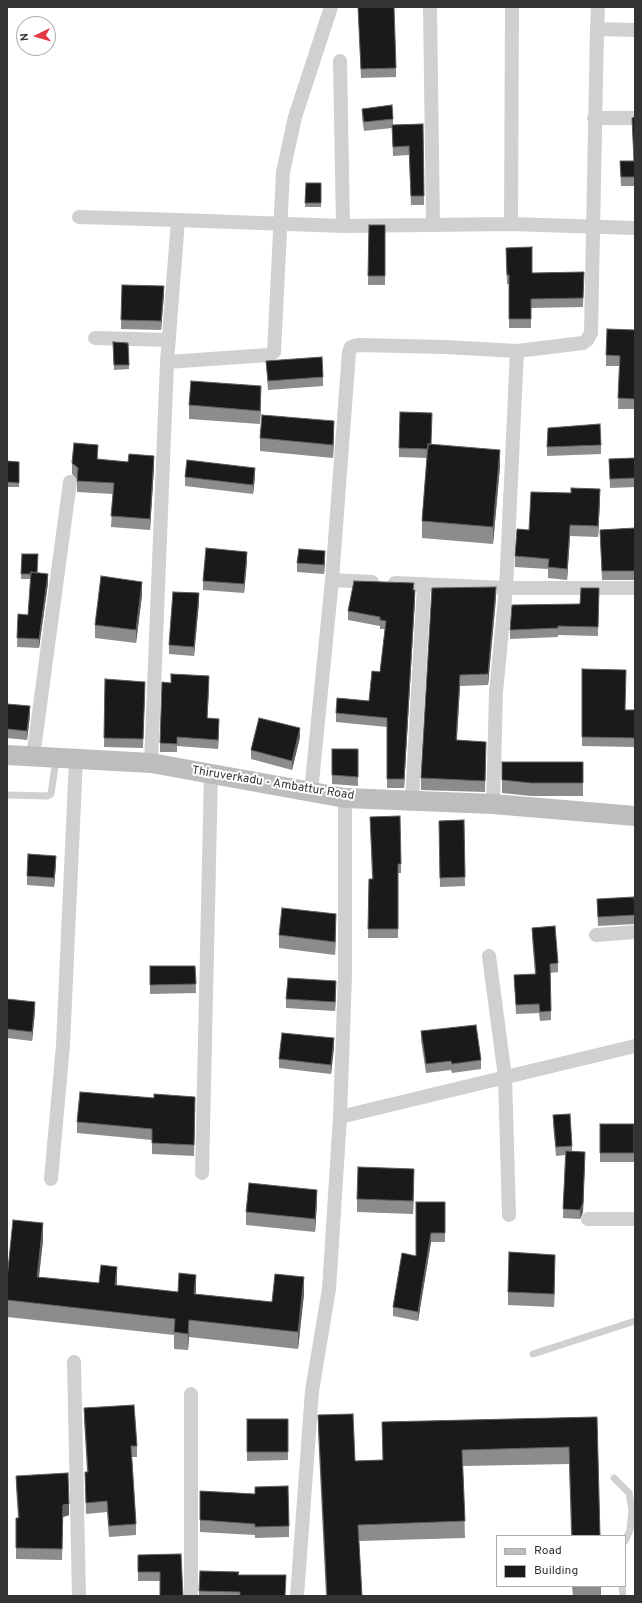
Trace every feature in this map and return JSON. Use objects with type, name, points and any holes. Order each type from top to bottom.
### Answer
[{"type":"main road","name":"Thiruverkadu - Ambattur Road","points":[[7,755],[151,763],[345,798],[494,804],[635,816]]},
{"type":"street","points":[[168,362],[269,355],[274,352],[279,223],[283,172],[295,117],[331,7]]},
{"type":"street","points":[[430,7],[433,225]]},
{"type":"street","points":[[511,224],[512,7]]},
{"type":"street","points":[[311,792],[332,580],[349,352],[351,347],[358,345],[445,347],[517,351],[583,343],[589,338],[598,7]]},
{"type":"street","points":[[597,29],[635,30]]},
{"type":"street","points":[[340,61],[343,226]]},
{"type":"street","points":[[594,118],[635,118]]},
{"type":"street","points":[[79,217],[343,226],[511,224],[635,228]]},
{"type":"street","points":[[151,763],[169,340],[178,220]]},
{"type":"street","points":[[96,338],[169,340]]},
{"type":"street","points":[[494,804],[496,692],[506,588],[517,351]]},
{"type":"street","points":[[33,757],[70,482]]},
{"type":"street","points":[[332,580],[506,588],[635,588]]},
{"type":"street","points":[[412,801],[424,584]]},
{"type":"street","points":[[51,1179],[63,1045],[76,759]]},
{"type":"street","points":[[202,1173],[211,774]]},
{"type":"street","points":[[297,1596],[312,1391],[329,1289],[340,1117],[344,975],[345,798]]},
{"type":"street","points":[[596,935],[635,932]]},
{"type":"street","points":[[489,956],[505,1077],[509,1215]]},
{"type":"street","points":[[340,1117],[635,1046]]},
{"type":"street","points":[[588,1219],[635,1219]]},
{"type":"street","points":[[74,1362],[79,1596]]},
{"type":"street","points":[[191,1394],[191,1596]]},
{"type":"lane","points":[[7,795],[47,796],[51,794],[56,758]]},
{"type":"lane","points":[[533,1354],[635,1321]]},
{"type":"lane","points":[[614,1478],[629,1493],[634,1510],[630,1530],[626,1540]]},
{"type":"building","points":[[358,7],[394,7],[396,68],[361,69]]},
{"type":"building","points":[[392,105],[393,119],[364,122],[362,109]]},
{"type":"building","points":[[635,117],[635,177],[621,177],[620,161],[634,161],[632,118]]},
{"type":"building","points":[[423,124],[424,196],[411,196],[409,146],[393,147],[392,125]]},
{"type":"building","points":[[306,183],[321,183],[321,203],[305,203]]},
{"type":"building","points":[[369,225],[385,225],[385,276],[368,276]]},
{"type":"building","points":[[532,247],[532,273],[584,272],[583,298],[531,299],[531,319],[509,319],[509,275],[507,275],[506,248]]},
{"type":"building","points":[[122,285],[164,286],[161,321],[121,320]]},
{"type":"building","points":[[607,329],[635,330],[635,399],[618,398],[620,356],[606,355]]},
{"type":"building","points":[[113,342],[128,343],[129,365],[114,365]]},
{"type":"building","points":[[322,357],[323,377],[268,381],[266,361]]},
{"type":"building","points":[[191,381],[261,386],[260,411],[189,405]]},
{"type":"building","points":[[400,412],[432,413],[431,444],[428,444],[428,449],[399,448]]},
{"type":"building","points":[[262,415],[334,421],[333,445],[260,438]]},
{"type":"building","points":[[600,424],[601,445],[547,447],[548,428]]},
{"type":"building","points":[[74,443],[98,445],[97,459],[128,462],[129,454],[154,456],[150,519],[111,516],[114,483],[77,481],[78,468],[72,463]]},
{"type":"building","points":[[428,444],[500,450],[493,527],[422,521]]},
{"type":"building","points":[[635,458],[635,478],[610,479],[609,459]]},
{"type":"building","points":[[187,460],[255,468],[253,485],[185,477]]},
{"type":"building","points":[[7,461],[19,462],[19,483],[7,482]]},
{"type":"building","points":[[571,488],[600,489],[598,526],[570,525],[567,569],[548,567],[549,559],[515,556],[517,529],[529,530],[531,492],[571,493]]},
{"type":"building","points":[[635,528],[635,571],[602,571],[600,530]]},
{"type":"building","points":[[206,548],[247,552],[244,584],[203,581]]},
{"type":"building","points":[[299,549],[325,551],[324,565],[297,563]]},
{"type":"building","points":[[22,554],[38,554],[37,573],[31,572],[31,574],[21,574]]},
{"type":"building","points":[[31,572],[48,574],[39,639],[17,638],[18,614],[28,615]]},
{"type":"building","points":[[101,576],[142,582],[136,630],[95,625]]},
{"type":"building","points":[[354,581],[414,583],[413,590],[415,590],[404,779],[387,779],[387,718],[336,713],[337,698],[369,701],[372,671],[380,672],[386,621],[380,620],[380,617],[348,611]]},
{"type":"building","points":[[496,587],[488,674],[460,675],[456,740],[486,742],[485,781],[421,778],[432,588]]},
{"type":"building","points":[[581,588],[599,588],[598,627],[558,626],[558,628],[510,630],[512,605],[580,604]]},
{"type":"building","points":[[173,592],[199,593],[194,647],[169,645]]},
{"type":"building","points":[[582,669],[626,670],[625,710],[635,710],[635,738],[582,737]]},
{"type":"building","points":[[171,674],[209,676],[207,718],[219,719],[218,740],[177,737],[177,744],[160,743],[162,682],[171,683]]},
{"type":"building","points":[[105,679],[145,682],[143,739],[104,738]]},
{"type":"building","points":[[7,704],[30,706],[27,731],[7,729]]},
{"type":"building","points":[[259,718],[300,728],[292,761],[251,750]]},
{"type":"building","points":[[332,749],[358,749],[358,777],[332,775]]},
{"type":"building","points":[[502,762],[583,762],[583,783],[531,783],[502,780]]},
{"type":"building","points":[[400,816],[401,864],[398,864],[398,929],[368,929],[369,879],[373,879],[370,817]]},
{"type":"building","points":[[464,820],[465,877],[440,878],[439,821]]},
{"type":"building","points":[[28,854],[56,856],[54,878],[27,876]]},
{"type":"building","points":[[634,897],[635,915],[598,917],[597,899]]},
{"type":"building","points":[[282,908],[336,914],[335,942],[279,935]]},
{"type":"building","points":[[555,926],[558,963],[550,964],[551,1011],[540,1012],[539,1004],[516,1005],[514,975],[536,974],[532,928]]},
{"type":"building","points":[[150,966],[195,966],[196,984],[150,985]]},
{"type":"building","points":[[288,978],[336,981],[335,1002],[286,999]]},
{"type":"building","points":[[7,999],[35,1002],[32,1032],[7,1029]]},
{"type":"building","points":[[476,1025],[481,1060],[452,1064],[451,1061],[426,1064],[421,1031]]},
{"type":"building","points":[[282,1033],[334,1038],[331,1065],[279,1059]]},
{"type":"building","points":[[80,1092],[154,1098],[154,1094],[195,1097],[194,1145],[152,1143],[152,1129],[77,1122]]},
{"type":"building","points":[[570,1114],[572,1146],[556,1147],[553,1115]]},
{"type":"building","points":[[600,1124],[634,1124],[634,1153],[600,1153]]},
{"type":"building","points":[[566,1151],[585,1152],[583,1203],[580,1210],[563,1209]]},
{"type":"building","points":[[358,1167],[414,1169],[413,1201],[357,1199]]},
{"type":"building","points":[[249,1183],[317,1190],[315,1219],[246,1212]]},
{"type":"building","points":[[416,1202],[445,1202],[445,1233],[431,1233],[418,1312],[393,1307],[402,1253],[416,1256]]},
{"type":"building","points":[[13,1220],[43,1223],[37,1277],[99,1283],[101,1265],[117,1267],[115,1285],[178,1292],[179,1273],[196,1275],[194,1294],[272,1302],[275,1274],[304,1277],[298,1332],[189,1320],[188,1334],[174,1332],[175,1319],[7,1300],[7,1279]]},
{"type":"building","points":[[509,1252],[555,1255],[554,1294],[508,1292]]},
{"type":"building","points":[[134,1405],[137,1446],[131,1446],[136,1524],[109,1526],[107,1501],[86,1503],[85,1472],[88,1472],[84,1408]]},
{"type":"building","points":[[353,1414],[355,1461],[383,1460],[382,1422],[597,1417],[600,1535],[572,1535],[569,1447],[462,1450],[465,1521],[358,1525],[362,1596],[327,1596],[318,1415]]},
{"type":"building","points":[[247,1419],[288,1419],[288,1452],[247,1452]]},
{"type":"building","points":[[68,1473],[69,1504],[63,1505],[62,1549],[16,1548],[16,1518],[19,1518],[16,1476]]},
{"type":"building","points":[[288,1486],[289,1526],[255,1527],[255,1524],[200,1520],[200,1491],[255,1494],[255,1487]]},
{"type":"building","points":[[181,1554],[183,1596],[160,1596],[160,1572],[138,1572],[138,1555]]},
{"type":"building","points":[[200,1571],[239,1572],[238,1575],[286,1575],[285,1596],[240,1596],[240,1592],[199,1591]]}]
